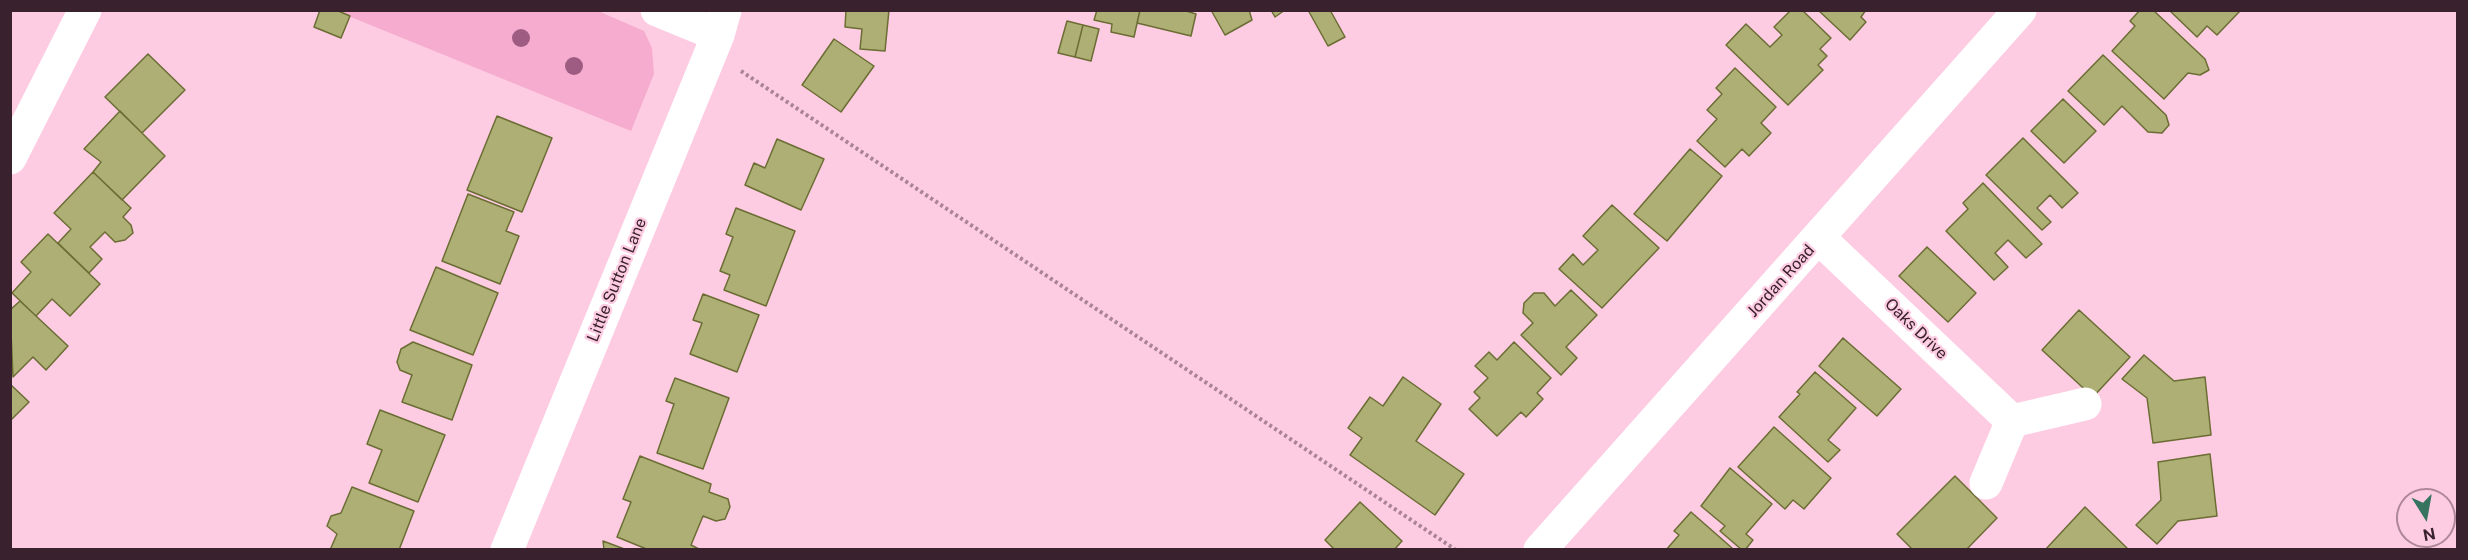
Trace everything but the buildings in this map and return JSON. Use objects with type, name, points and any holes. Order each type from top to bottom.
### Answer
[{"type":"street","points":[[10,158],[85,10]]},
{"type":"street","points":[[657,10],[718,32]]},
{"type":"street","name":"Jordan Road","points":[[1540,549],[2020,10]]},
{"type":"street","name":"Little Sutton Lane","points":[[507,549],[718,32]]},
{"type":"street","name":"Oaks Drive","points":[[1819,238],[2012,421]]},
{"type":"street","points":[[1986,483],[2012,421],[2085,404]]},
{"type":"path","points":[[718,32],[1456,549]]},
{"type":"shaded area","points":[[336,11],[598,11],[644,31],[652,48],[654,74],[631,131]]}]
